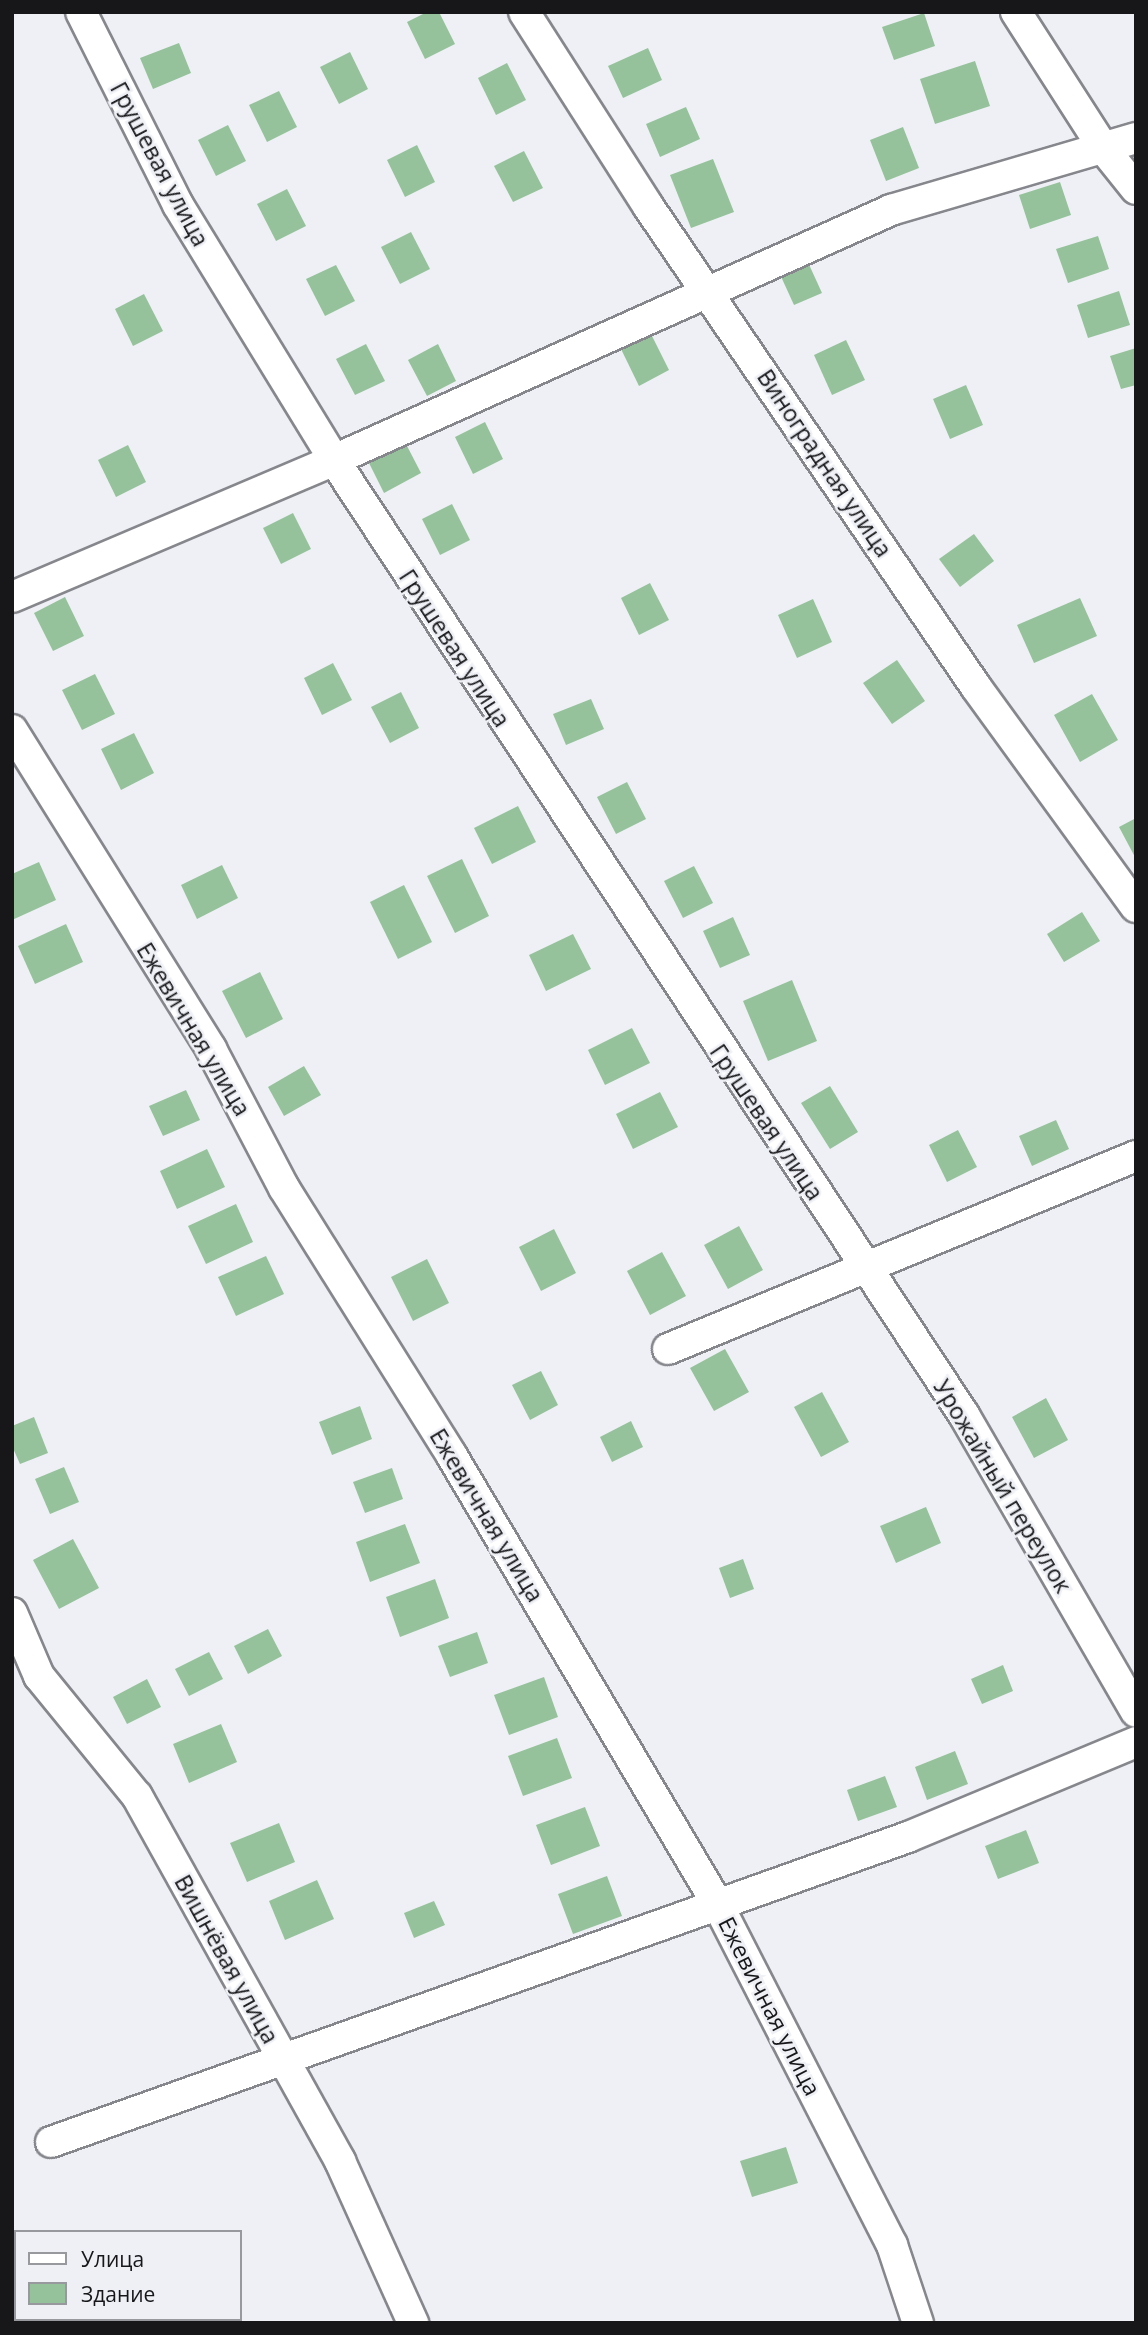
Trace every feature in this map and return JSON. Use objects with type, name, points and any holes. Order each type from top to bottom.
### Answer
[{"type":"street","name":"Грушевая улица","points":[[81,12],[178,205],[334,460],[863,1266]]},
{"type":"street","name":"Виноградная улица","points":[[524,12],[648,206],[710,292],[976,687],[1136,908]]},
{"type":"street","points":[[1016,12],[1104,149],[1136,190]]},
{"type":"street","points":[[12,597],[334,460],[891,210],[1136,138]]},
{"type":"street","name":"Ежевичная улица","points":[[12,730],[211,1049],[284,1188],[452,1456],[718,1905],[892,2245],[918,2323]]},
{"type":"street","points":[[668,1349],[863,1266],[1136,1156]]},
{"type":"street","name":"Урожайный переулок","points":[[863,1266],[964,1415],[1136,1712]]},
{"type":"street","name":"Вишнёвая улица","points":[[12,1614],[39,1676],[137,1797],[340,2161],[413,2323]]},
{"type":"street","points":[[51,2142],[908,1838],[1136,1742]]},
{"type":"building","points":[[427,12],[439,12],[455,44],[425,59],[407,22]]},
{"type":"building","points":[[924,13],[935,46],[894,60],[882,27]]},
{"type":"building","points":[[179,43],[191,73],[153,89],[140,58]]},
{"type":"building","points":[[648,48],[662,80],[623,98],[608,66]]},
{"type":"building","points":[[350,52],[368,89],[339,104],[320,67]]},
{"type":"building","points":[[975,61],[990,106],[935,124],[920,79]]},
{"type":"building","points":[[507,63],[526,100],[496,115],[478,78]]},
{"type":"building","points":[[279,91],[297,127],[267,142],[249,105]]},
{"type":"building","points":[[686,107],[700,139],[660,157],[646,124]]},
{"type":"building","points":[[228,125],[246,161],[216,176],[198,140]]},
{"type":"building","points":[[903,127],[919,168],[886,181],[870,140]]},
{"type":"building","points":[[417,145],[435,182],[405,197],[387,160]]},
{"type":"building","points":[[524,151],[543,188],[513,202],[494,166]]},
{"type":"building","points":[[713,159],[734,212],[691,228],[670,175]]},
{"type":"building","points":[[1060,182],[1071,215],[1030,229],[1019,195]]},
{"type":"building","points":[[287,189],[306,226],[276,241],[257,204]]},
{"type":"building","points":[[411,232],[430,269],[400,284],[381,247]]},
{"type":"building","points":[[1098,236],[1109,269],[1068,283],[1056,249]]},
{"type":"building","points":[[806,258],[822,293],[794,305],[778,270]]},
{"type":"building","points":[[336,265],[355,301],[325,316],[306,279]]},
{"type":"building","points":[[1119,291],[1130,325],[1088,338],[1077,305]]},
{"type":"building","points":[[144,294],[163,331],[133,346],[115,309]]},
{"type":"building","points":[[651,334],[669,370],[639,386],[621,349]]},
{"type":"building","points":[[846,340],[865,380],[832,395],[814,355]]},
{"type":"building","points":[[366,344],[385,381],[355,395],[336,359]]},
{"type":"building","points":[[438,344],[456,381],[427,396],[408,360]]},
{"type":"building","points":[[1136,348],[1136,385],[1121,389],[1110,356]]},
{"type":"building","points":[[966,385],[983,425],[950,439],[933,399]]},
{"type":"building","points":[[485,422],[503,459],[473,474],[455,437]]},
{"type":"building","points":[[406,444],[421,473],[384,493],[369,463]]},
{"type":"building","points":[[128,445],[146,482],[116,497],[98,460]]},
{"type":"building","points":[[452,504],[470,540],[440,555],[422,519]]},
{"type":"building","points":[[293,513],[311,549],[281,564],[263,528]]},
{"type":"building","points":[[974,534],[994,561],[960,587],[939,559]]},
{"type":"building","points":[[650,583],[669,620],[639,635],[621,598]]},
{"type":"building","points":[[65,597],[84,636],[53,651],[34,613]]},
{"type":"building","points":[[1080,598],[1097,636],[1034,663],[1017,625]]},
{"type":"building","points":[[813,599],[832,642],[797,658],[778,615]]},
{"type":"building","points":[[897,660],[925,701],[892,724],[863,683]]},
{"type":"building","points":[[333,663],[352,700],[322,715],[304,678]]},
{"type":"building","points":[[95,674],[115,714],[82,730],[62,690]]},
{"type":"building","points":[[401,692],[419,728],[390,743],[371,707]]},
{"type":"building","points":[[1092,694],[1118,740],[1080,762],[1054,715]]},
{"type":"building","points":[[591,699],[604,729],[566,745],[553,714]]},
{"type":"building","points":[[134,733],[154,773],[121,790],[101,749]]},
{"type":"building","points":[[627,782],[646,819],[616,834],[597,797]]},
{"type":"building","points":[[518,806],[536,842],[492,864],[474,828]]},
{"type":"building","points":[[1136,818],[1136,859],[1119,827]]},
{"type":"building","points":[[462,859],[489,916],[455,933],[427,876]]},
{"type":"building","points":[[39,862],[56,900],[12,920],[12,874]]},
{"type":"building","points":[[222,865],[238,898],[197,919],[181,885]]},
{"type":"building","points":[[694,866],[713,903],[683,918],[664,881]]},
{"type":"building","points":[[404,885],[432,942],[398,959],[370,902]]},
{"type":"building","points":[[1082,912],[1100,941],[1064,962],[1047,934]]},
{"type":"building","points":[[733,917],[750,955],[720,968],[703,931]]},
{"type":"building","points":[[66,924],[83,962],[35,984],[18,946]]},
{"type":"building","points":[[573,934],[591,969],[546,991],[529,955]]},
{"type":"building","points":[[260,972],[283,1019],[246,1038],[222,991]]},
{"type":"building","points":[[792,980],[817,1041],[768,1061],[743,1001]]},
{"type":"building","points":[[632,1028],[650,1063],[605,1085],[588,1050]]},
{"type":"building","points":[[304,1066],[321,1095],[284,1116],[268,1087]]},
{"type":"building","points":[[830,1086],[858,1132],[830,1149],[801,1103]]},
{"type":"building","points":[[186,1090],[200,1120],[163,1136],[149,1106]]},
{"type":"building","points":[[660,1092],[678,1127],[633,1149],[616,1114]]},
{"type":"building","points":[[1056,1120],[1069,1149],[1032,1166],[1019,1136]]},
{"type":"building","points":[[958,1130],[977,1167],[947,1182],[929,1145]]},
{"type":"building","points":[[207,1149],[225,1187],[177,1209],[160,1171]]},
{"type":"building","points":[[236,1204],[253,1242],[206,1264],[188,1226]]},
{"type":"building","points":[[739,1226],[763,1270],[728,1289],[704,1245]]},
{"type":"building","points":[[554,1229],[576,1273],[541,1291],[519,1247]]},
{"type":"building","points":[[662,1252],[686,1296],[650,1315],[627,1271]]},
{"type":"building","points":[[266,1256],[284,1294],[236,1316],[218,1277]]},
{"type":"building","points":[[427,1259],[449,1303],[413,1321],[391,1277]]},
{"type":"building","points":[[725,1349],[749,1392],[714,1411],[690,1368]]},
{"type":"building","points":[[541,1371],[558,1405],[530,1420],[512,1385]]},
{"type":"building","points":[[822,1392],[849,1442],[821,1457],[794,1407]]},
{"type":"building","points":[[1046,1398],[1068,1440],[1034,1458],[1012,1417]]},
{"type":"building","points":[[360,1406],[372,1439],[332,1455],[319,1422]]},
{"type":"building","points":[[34,1417],[48,1453],[20,1464],[12,1446],[12,1426]]},
{"type":"building","points":[[631,1421],[643,1447],[612,1462],[600,1437]]},
{"type":"building","points":[[64,1467],[79,1502],[50,1514],[35,1479]]},
{"type":"building","points":[[392,1468],[403,1499],[365,1513],[353,1482]]},
{"type":"building","points":[[926,1507],[941,1543],[896,1563],[880,1526]]},
{"type":"building","points":[[405,1524],[420,1563],[370,1582],[356,1542]]},
{"type":"building","points":[[73,1539],[99,1588],[59,1609],[33,1560]]},
{"type":"building","points":[[743,1559],[754,1589],[730,1598],[719,1568]]},
{"type":"building","points":[[435,1579],[449,1618],[400,1637],[386,1597]]},
{"type":"building","points":[[268,1629],[282,1656],[248,1674],[234,1646]]},
{"type":"building","points":[[477,1632],[488,1663],[450,1677],[438,1646]]},
{"type":"building","points":[[209,1652],[223,1679],[189,1696],[175,1669]]},
{"type":"building","points":[[1003,1665],[1013,1691],[982,1704],[971,1679]]},
{"type":"building","points":[[544,1677],[558,1717],[509,1735],[494,1695]]},
{"type":"building","points":[[147,1679],[161,1707],[127,1724],[113,1697]]},
{"type":"building","points":[[221,1724],[237,1762],[189,1783],[173,1744]]},
{"type":"building","points":[[557,1738],[572,1778],[523,1796],[508,1756]]},
{"type":"building","points":[[955,1751],[968,1784],[927,1800],[915,1767]]},
{"type":"building","points":[[885,1776],[897,1807],[858,1821],[847,1790]]},
{"type":"building","points":[[585,1807],[600,1846],[551,1865],[536,1825]]},
{"type":"building","points":[[279,1823],[295,1862],[247,1882],[230,1843]]},
{"type":"building","points":[[1026,1830],[1039,1863],[998,1879],[985,1846]]},
{"type":"building","points":[[607,1876],[622,1916],[573,1934],[558,1894]]},
{"type":"building","points":[[317,1880],[334,1919],[285,1940],[269,1901]]},
{"type":"building","points":[[434,1901],[445,1925],[414,1938],[404,1913]]},
{"type":"building","points":[[786,2147],[798,2183],[752,2197],[740,2161]]}]
